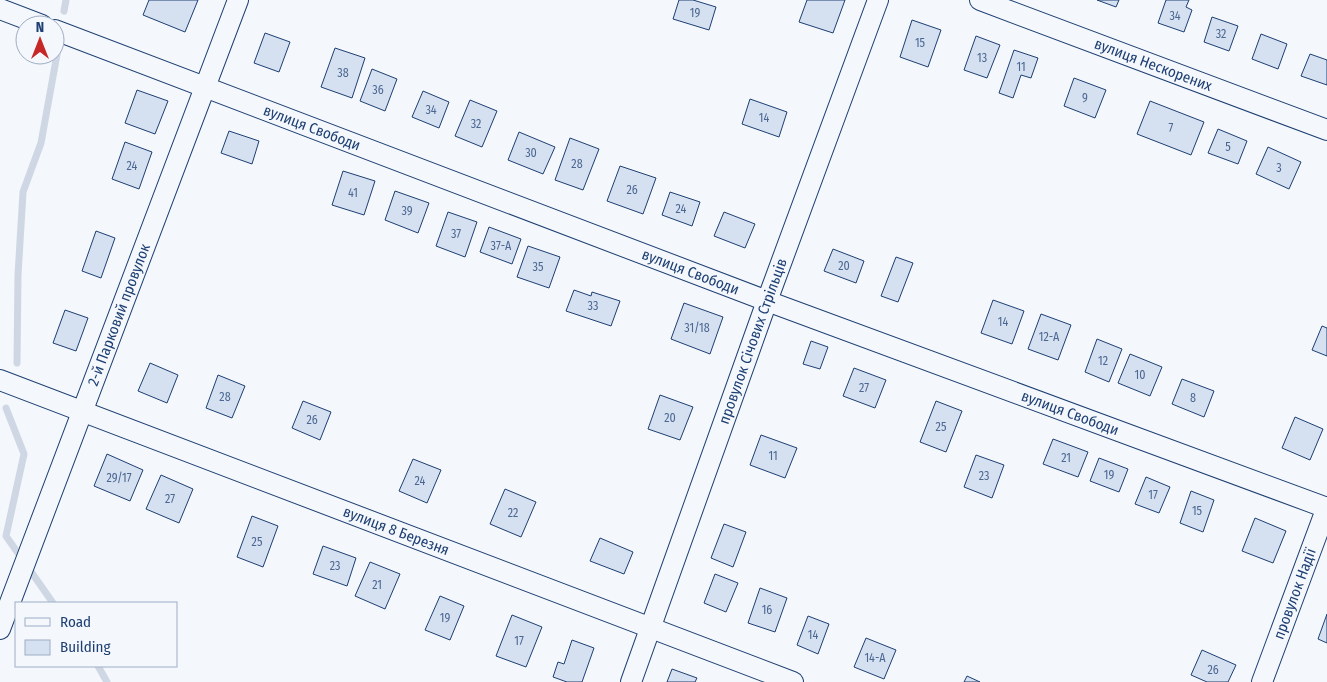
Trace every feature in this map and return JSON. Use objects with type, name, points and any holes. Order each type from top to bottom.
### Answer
[{"type":"street","name":"2-й Парковий провулок","points":[[0,629],[238,0]]},
{"type":"street","name":"провулок Січових Стрільців","points":[[631,682],[767,301],[878,0]]},
{"type":"street","name":"вулиця Нескорених","points":[[980,0],[1327,130]]},
{"type":"street","points":[[0,9],[16,15]]},
{"type":"street","name":"вулиця Свободи","points":[[65,34],[767,301],[1327,508]]},
{"type":"street","name":"вулиця 8 Березня","points":[[0,380],[793,682]]},
{"type":"street","name":"провулок Надії","points":[[1262,682],[1327,508]]},
{"type":"building","points":[[149,0],[198,0],[185,32],[143,15]]},
{"type":"building","points":[[679,0],[693,0],[716,7],[709,30],[673,19]]},
{"type":"building","points":[[807,0],[845,0],[833,33],[799,22]]},
{"type":"building","points":[[1097,0],[1119,0],[1116,7]]},
{"type":"building","points":[[1166,0],[1189,0],[1186,7],[1192,10],[1184,32],[1158,23]]},
{"type":"building","points":[[1212,17],[1238,26],[1229,51],[1204,42]]},
{"type":"building","points":[[912,20],[941,30],[928,67],[900,57]]},
{"type":"building","points":[[265,33],[290,42],[279,72],[254,63]]},
{"type":"building","points":[[1261,34],[1287,44],[1278,69],[1252,59]]},
{"type":"building","points":[[976,36],[1000,45],[987,78],[964,70]]},
{"type":"building","points":[[335,48],[365,58],[352,98],[321,87]]},
{"type":"building","points":[[1014,50],[1038,58],[1031,78],[1021,75],[1013,98],[999,93]]},
{"type":"building","points":[[1310,54],[1327,60],[1327,85],[1301,76]]},
{"type":"building","points":[[372,69],[397,79],[385,111],[360,101]]},
{"type":"building","points":[[1074,78],[1106,90],[1095,118],[1064,106]]},
{"type":"building","points":[[137,90],[168,101],[155,134],[125,123]]},
{"type":"building","points":[[423,91],[449,102],[439,128],[412,117]]},
{"type":"building","points":[[750,99],[787,112],[779,137],[742,124]]},
{"type":"building","points":[[470,100],[497,111],[482,147],[455,136]]},
{"type":"building","points":[[1150,101],[1204,122],[1191,155],[1137,134]]},
{"type":"building","points":[[1218,129],[1247,141],[1238,164],[1208,153]]},
{"type":"building","points":[[229,131],[259,141],[252,164],[221,153]]},
{"type":"building","points":[[519,132],[555,147],[543,174],[508,160]]},
{"type":"building","points":[[570,138],[599,149],[583,190],[555,180]]},
{"type":"building","points":[[125,142],[152,152],[139,189],[112,179]]},
{"type":"building","points":[[1268,147],[1301,162],[1289,189],[1256,174]]},
{"type":"building","points":[[620,166],[656,178],[643,214],[607,201]]},
{"type":"building","points":[[343,171],[375,181],[364,215],[332,205]]},
{"type":"building","points":[[395,191],[429,203],[418,233],[385,220]]},
{"type":"building","points":[[670,192],[700,202],[692,226],[662,215]]},
{"type":"building","points":[[448,212],[477,222],[465,257],[436,246]]},
{"type":"building","points":[[724,212],[755,224],[745,248],[714,236]]},
{"type":"building","points":[[489,227],[521,239],[512,264],[480,252]]},
{"type":"building","points":[[96,231],[115,238],[101,278],[82,271]]},
{"type":"building","points":[[528,246],[560,257],[549,288],[517,277]]},
{"type":"building","points":[[833,249],[864,261],[856,283],[824,271]]},
{"type":"building","points":[[896,257],[913,263],[898,302],[881,296]]},
{"type":"building","points":[[574,290],[591,296],[592,292],[620,301],[611,326],[566,311]]},
{"type":"building","points":[[993,300],[1024,311],[1012,344],[981,333]]},
{"type":"building","points":[[684,303],[723,317],[710,354],[671,339]]},
{"type":"building","points":[[65,310],[88,318],[76,351],[53,343]]},
{"type":"building","points":[[1041,314],[1071,325],[1058,360],[1028,349]]},
{"type":"building","points":[[1322,326],[1327,328],[1327,356],[1312,350]]},
{"type":"building","points":[[1097,339],[1122,349],[1109,382],[1085,372]]},
{"type":"building","points":[[811,341],[828,347],[820,369],[803,364]]},
{"type":"building","points":[[1130,354],[1162,367],[1150,396],[1118,383]]},
{"type":"building","points":[[150,363],[178,375],[167,403],[138,391]]},
{"type":"building","points":[[854,368],[886,380],[875,408],[843,396]]},
{"type":"building","points":[[218,375],[245,386],[232,418],[206,408]]},
{"type":"building","points":[[1182,379],[1214,391],[1204,417],[1172,404]]},
{"type":"building","points":[[660,395],[693,407],[680,440],[648,429]]},
{"type":"building","points":[[303,401],[331,412],[320,440],[292,428]]},
{"type":"building","points":[[936,401],[962,411],[946,452],[920,442]]},
{"type":"building","points":[[1295,417],[1323,429],[1310,460],[1282,448]]},
{"type":"building","points":[[761,435],[797,448],[785,478],[750,465]]},
{"type":"building","points":[[1053,439],[1088,452],[1078,477],[1043,464]]},
{"type":"building","points":[[107,454],[143,470],[130,501],[94,486]]},
{"type":"building","points":[[976,455],[1004,465],[992,498],[964,487]]},
{"type":"building","points":[[1099,458],[1128,469],[1119,492],[1090,481]]},
{"type":"building","points":[[413,459],[441,470],[427,503],[399,491]]},
{"type":"building","points":[[161,475],[193,489],[179,523],[146,509]]},
{"type":"building","points":[[1146,477],[1170,487],[1159,513],[1135,504]]},
{"type":"building","points":[[505,489],[536,502],[521,537],[490,524]]},
{"type":"building","points":[[1191,491],[1214,500],[1203,532],[1180,523]]},
{"type":"building","points":[[252,516],[278,526],[263,567],[237,557]]},
{"type":"building","points":[[1255,518],[1286,531],[1273,563],[1242,551]]},
{"type":"building","points":[[724,524],[746,532],[733,567],[711,558]]},
{"type":"building","points":[[600,538],[633,552],[624,574],[590,561]]},
{"type":"building","points":[[323,546],[356,558],[347,586],[313,574]]},
{"type":"building","points":[[370,562],[400,574],[385,609],[355,596]]},
{"type":"building","points":[[715,574],[738,583],[726,612],[704,603]]},
{"type":"building","points":[[760,588],[787,598],[775,632],[748,623]]},
{"type":"building","points":[[440,596],[464,606],[450,640],[425,630]]},
{"type":"building","points":[[1327,614],[1327,643],[1318,639]]},
{"type":"building","points":[[512,615],[542,627],[526,667],[496,656]]},
{"type":"building","points":[[808,616],[829,624],[818,654],[797,645]]},
{"type":"building","points":[[866,638],[896,650],[884,679],[854,667]]},
{"type":"building","points":[[572,640],[594,648],[582,682],[567,682],[553,677],[558,662],[564,664]]},
{"type":"building","points":[[1202,650],[1236,665],[1228,682],[1207,682],[1191,675]]},
{"type":"building","points":[[672,669],[697,678],[695,682],[667,682]]},
{"type":"building","points":[[967,676],[980,682],[964,682]]},
{"type":"waterway","points":[[64,11],[66,0]]},
{"type":"waterway","points":[[17,363],[18,275],[23,192],[41,143],[55,65]]},
{"type":"waterway","points":[[6,408],[24,454],[6,536],[52,602]]},
{"type":"waterway","points":[[99,667],[107,682]]}]
